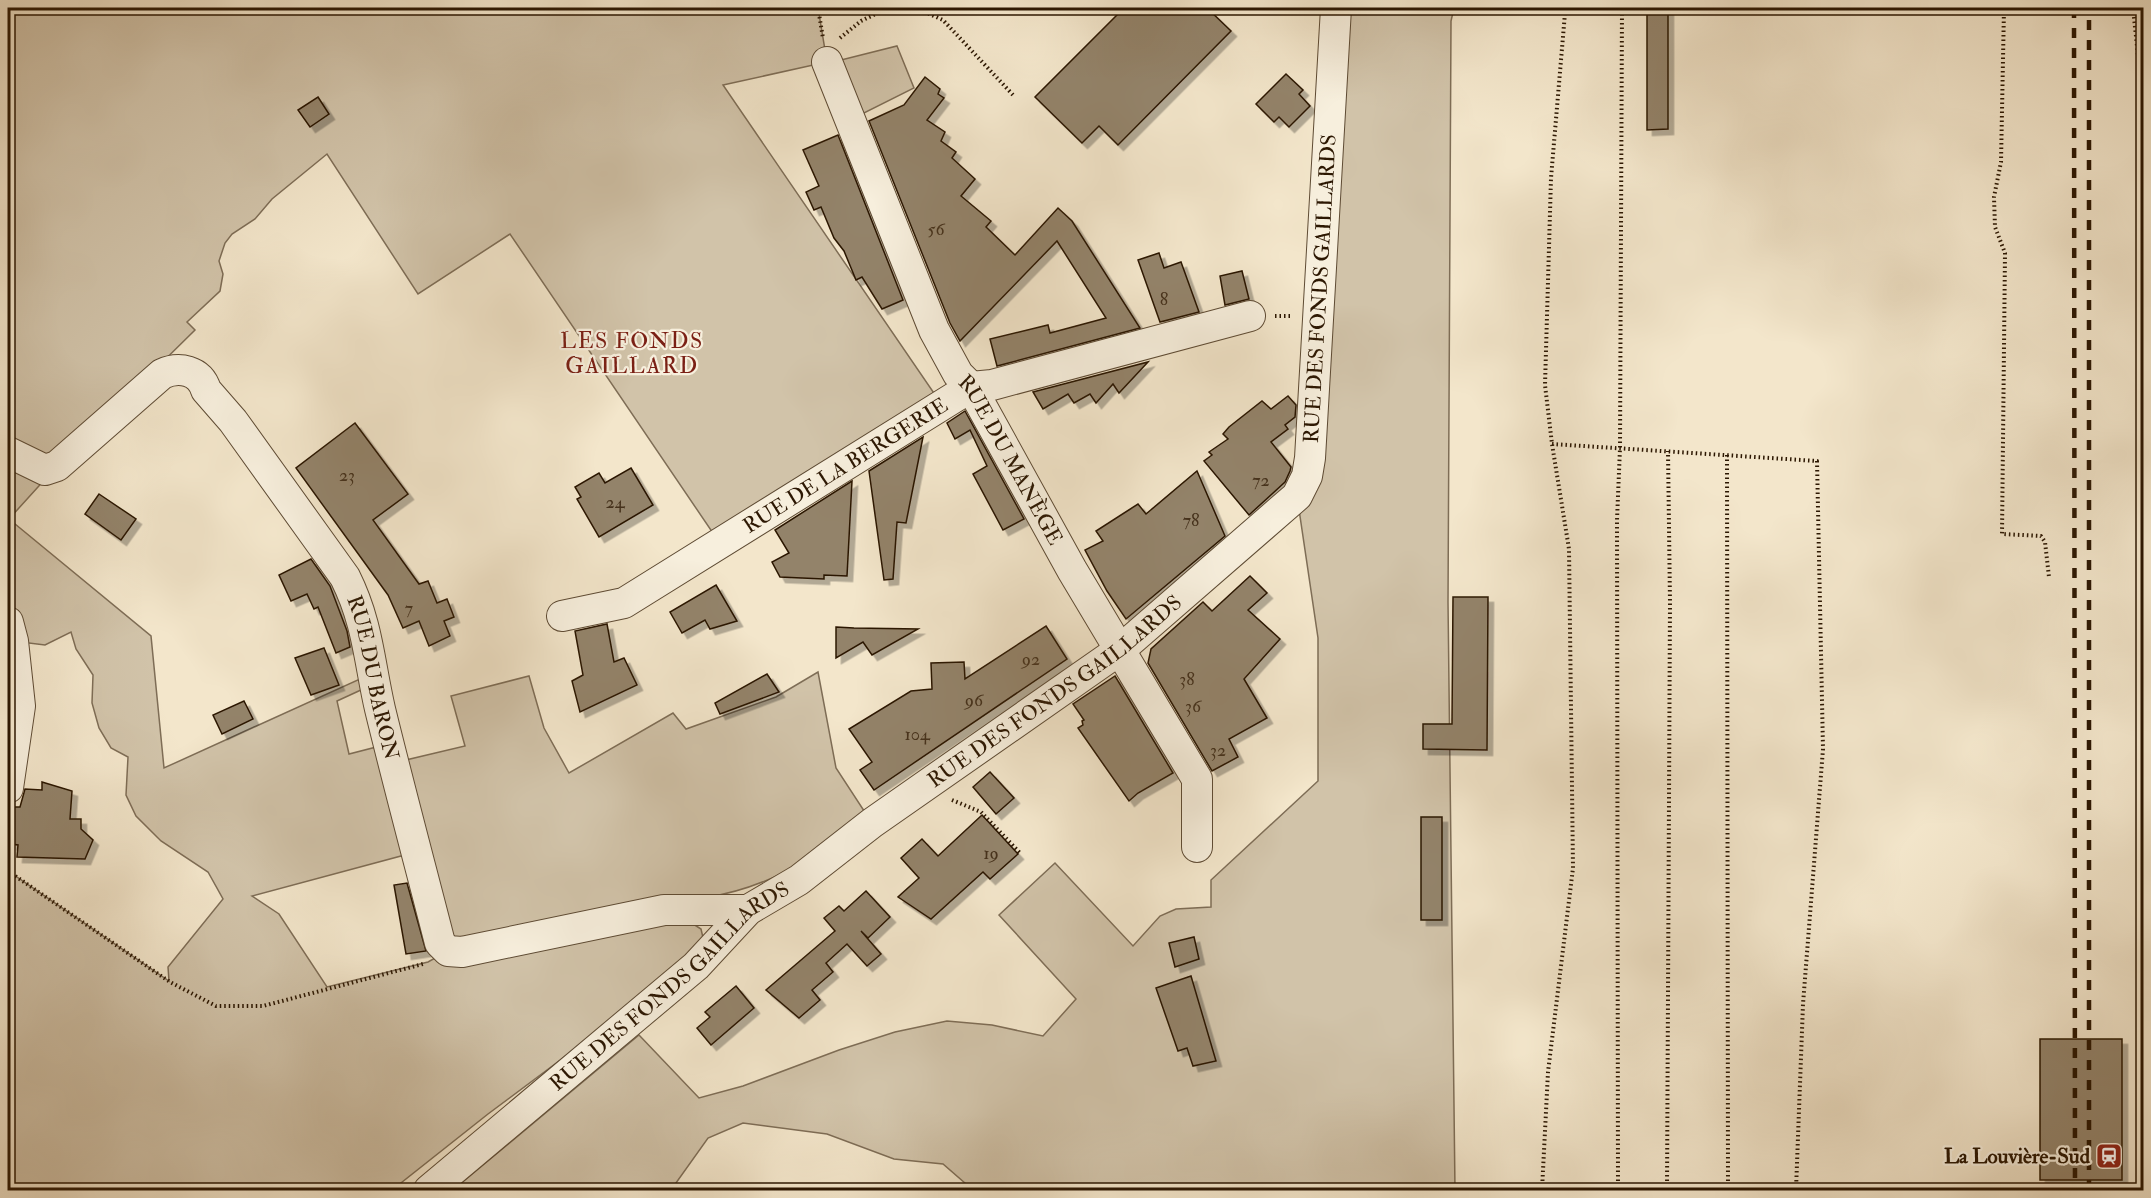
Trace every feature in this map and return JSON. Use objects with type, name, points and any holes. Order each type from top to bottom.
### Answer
[{"type":"street","name":"RUE DES FONDS GAILLARDS","points":[[429,1191],[696,966],[748,910],[799,880],[872,823],[933,783],[1121,649],[1296,496],[1307,476],[1310,458],[1336,8]]},
{"type":"street","name":"RUE DU MANÈGE","points":[[827,62],[933,330],[957,374],[970,387],[1072,570],[1197,779],[1197,847]]},
{"type":"street","name":"RUE DE LA BERGERIE","points":[[562,616],[624,603],[970,387],[992,385],[1250,316]]},
{"type":"street","name":"RUE DU BARON","points":[[8,452],[45,470],[57,466],[162,374],[178,368],[194,373],[233,421],[345,577],[359,605],[374,684],[393,763],[440,943],[448,951]]},
{"type":"street","points":[[8,622],[13,641],[20,706],[8,788]]},
{"type":"street","points":[[448,951],[462,952],[664,910],[748,910]]},
{"type":"path","points":[[827,62],[838,39],[861,21],[888,8]]},
{"type":"path","points":[[916,8],[943,20],[1014,96]]},
{"type":"path","points":[[1542,1191],[1548,1072],[1573,868],[1569,549],[1551,444],[1545,385],[1551,178],[1558,70],[1565,13],[1569,8]]},
{"type":"path","points":[[1618,1191],[1617,520],[1620,448],[1622,8]]},
{"type":"path","points":[[2004,8],[2001,162],[1994,197],[1995,227],[2005,253],[2002,534],[2041,537],[2045,542],[2049,577]]},
{"type":"path","points":[[2133,8],[2144,113]]},
{"type":"path","points":[[1250,316],[1318,317]]},
{"type":"path","points":[[1551,444],[1818,461],[1823,749],[1803,1004],[1796,1191]]},
{"type":"path","points":[[1667,1191],[1668,451]]},
{"type":"path","points":[[1727,455],[1728,1191]]},
{"type":"path","points":[[933,783],[950,799],[981,812],[1021,854]]},
{"type":"path","points":[[8,871],[170,982],[216,1006],[263,1006],[428,962],[448,951]]},
{"type":"shaded area","points":[[8,8],[818,8],[827,62],[723,85],[938,399],[719,542],[510,234],[418,294],[327,154],[272,199],[255,219],[232,234],[225,243],[219,261],[223,274],[220,291],[187,322],[195,330],[57,466],[9,519],[151,636],[164,768],[373,673],[374,684],[337,701],[349,754],[388,744],[393,763],[465,746],[451,696],[529,676],[544,728],[569,773],[673,713],[686,729],[776,697],[818,672],[836,768],[872,823],[813,858],[773,878],[730,893],[708,897],[690,922],[701,929],[704,942],[622,1014],[488,1114],[392,1190],[8,1190],[8,871],[169,981],[168,967],[223,899],[208,872],[161,841],[136,816],[126,795],[128,757],[111,748],[99,728],[92,703],[93,675],[76,649],[71,632],[45,645],[13,641],[8,727]],"holes":[[[416,852],[448,951],[428,962],[327,987],[279,914],[252,896]]]},
{"type":"shaded area","points":[[1336,8],[1454,8],[1451,21],[1448,602],[1455,1190],[973,1190],[943,1164],[894,1159],[827,1134],[743,1123],[708,1138],[671,1190],[453,1190],[639,1035],[699,1098],[743,1086],[895,1032],[947,1021],[992,1025],[1043,1036],[1076,999],[999,915],[1055,863],[1133,946],[1160,916],[1176,909],[1211,907],[1211,880],[1318,781],[1318,638],[1297,496]]},
{"type":"shaded area","points":[[897,46],[914,88],[858,116],[837,61]]},
{"type":"building","points":[[1124,8],[1207,8],[1231,31],[1118,145],[1099,126],[1082,143],[1035,97]]},
{"type":"building","points":[[1647,8],[1668,8],[1668,129],[1647,130]]},
{"type":"building","points":[[1286,74],[1303,90],[1299,94],[1310,106],[1289,127],[1279,117],[1274,122],[1256,104]]},
{"type":"building","points":[[925,77],[940,89],[938,94],[944,98],[927,120],[945,132],[941,141],[956,152],[952,158],[975,179],[961,196],[991,221],[986,227],[1015,255],[1058,208],[1072,221],[1140,328],[997,366],[990,339],[1048,325],[1050,333],[1106,318],[1057,241],[960,341],[950,323],[869,121],[904,105]]},
{"type":"building","points":[[318,97],[329,114],[310,127],[298,110]]},
{"type":"building","points":[[838,135],[903,300],[882,309],[862,277],[856,280],[821,207],[814,210],[806,192],[819,186],[803,150]]},
{"type":"building","points":[[1159,253],[1164,268],[1181,262],[1199,312],[1160,322],[1138,260]]},
{"type":"building","points":[[1242,271],[1249,299],[1225,305],[1220,276]]},
{"type":"building","points":[[1148,362],[1119,393],[1113,384],[1096,403],[1090,394],[1074,403],[1068,394],[1043,409],[1033,392]]},
{"type":"building","points":[[1288,396],[1296,405],[1295,417],[1285,425],[1288,429],[1271,442],[1291,467],[1290,471],[1285,482],[1249,515],[1204,461],[1212,455],[1209,452],[1228,439],[1223,434],[1229,427],[1262,401],[1271,409]]},
{"type":"building","points":[[965,411],[1024,519],[1003,530],[973,474],[987,466],[970,430],[955,439],[947,423]]},
{"type":"building","points":[[355,423],[408,494],[373,520],[419,584],[428,581],[437,603],[447,599],[454,617],[444,621],[450,636],[429,646],[419,621],[403,628],[388,595],[296,468]]},
{"type":"building","points":[[923,437],[906,523],[897,522],[893,579],[884,580],[869,471]]},
{"type":"building","points":[[631,468],[653,505],[599,537],[577,499],[581,497],[575,487],[599,473],[605,483]]},
{"type":"building","points":[[1197,471],[1225,536],[1126,619],[1107,591],[1085,550],[1103,541],[1096,531],[1138,504],[1146,514]]},
{"type":"building","points":[[852,481],[847,576],[824,575],[824,579],[780,577],[772,562],[789,553],[775,530]]},
{"type":"building","points":[[99,494],[136,519],[121,540],[85,514]]},
{"type":"building","points":[[311,559],[330,586],[347,631],[350,647],[336,653],[318,607],[314,609],[307,594],[291,601],[279,575]]},
{"type":"building","points":[[1250,576],[1267,593],[1248,610],[1280,639],[1244,679],[1267,718],[1229,739],[1238,757],[1212,771],[1148,663],[1151,649],[1203,602],[1212,611]]},
{"type":"building","points":[[716,585],[737,621],[710,629],[705,620],[682,633],[670,612]]},
{"type":"building","points":[[1453,597],[1488,597],[1487,750],[1423,749],[1423,724],[1452,724]]},
{"type":"building","points":[[607,624],[614,662],[624,658],[637,685],[580,712],[572,681],[583,675],[575,631]]},
{"type":"building","points":[[1046,626],[1067,659],[874,790],[860,770],[872,762],[849,729],[911,691],[932,689],[931,663],[964,662],[965,679]]},
{"type":"building","points":[[836,627],[918,629],[872,655],[863,642],[836,658]]},
{"type":"building","points":[[324,648],[339,685],[311,695],[295,658]]},
{"type":"building","points":[[767,674],[779,692],[720,714],[715,703]]},
{"type":"building","points":[[1115,676],[1173,773],[1138,793],[1129,801],[1078,728],[1083,725],[1084,720],[1073,704]]},
{"type":"building","points":[[244,701],[253,719],[222,734],[213,715]]},
{"type":"building","points":[[990,772],[1014,798],[996,814],[973,787]]},
{"type":"building","points":[[42,782],[72,791],[70,819],[81,819],[81,829],[93,840],[85,859],[17,857],[18,845],[11,844],[13,807],[20,807],[25,789],[42,790]]},
{"type":"building","points":[[982,815],[1018,854],[990,879],[983,872],[931,919],[898,897],[919,878],[901,858],[922,839],[938,856]]},
{"type":"building","points":[[1421,817],[1442,817],[1442,920],[1421,920]]},
{"type":"building","points":[[407,883],[426,951],[406,954],[394,885]]},
{"type":"building","points":[[866,891],[890,917],[868,938],[861,931],[881,954],[867,966],[847,944],[826,963],[833,972],[812,990],[820,1000],[799,1018],[766,990],[835,931],[824,918],[839,906],[844,911]]},
{"type":"building","points":[[1194,937],[1199,959],[1175,967],[1169,943]]},
{"type":"building","points":[[1191,976],[1216,1061],[1193,1066],[1187,1048],[1178,1051],[1156,988]]},
{"type":"building","points":[[736,986],[754,1008],[711,1045],[697,1028],[710,1017],[705,1012]]},
{"type":"building","points":[[2040,1039],[2122,1039],[2122,1180],[2040,1180]]},
{"type":"railway","points":[[2074,8],[2075,1190]]},
{"type":"railway","points":[[2089,8],[2089,1190]]},
{"type":"place","name":"La Louvière-Sud","points":[[2109,1156]]},
{"type":"district","name":"LES FONDS GAILLARD","points":[[632,352]]}]
